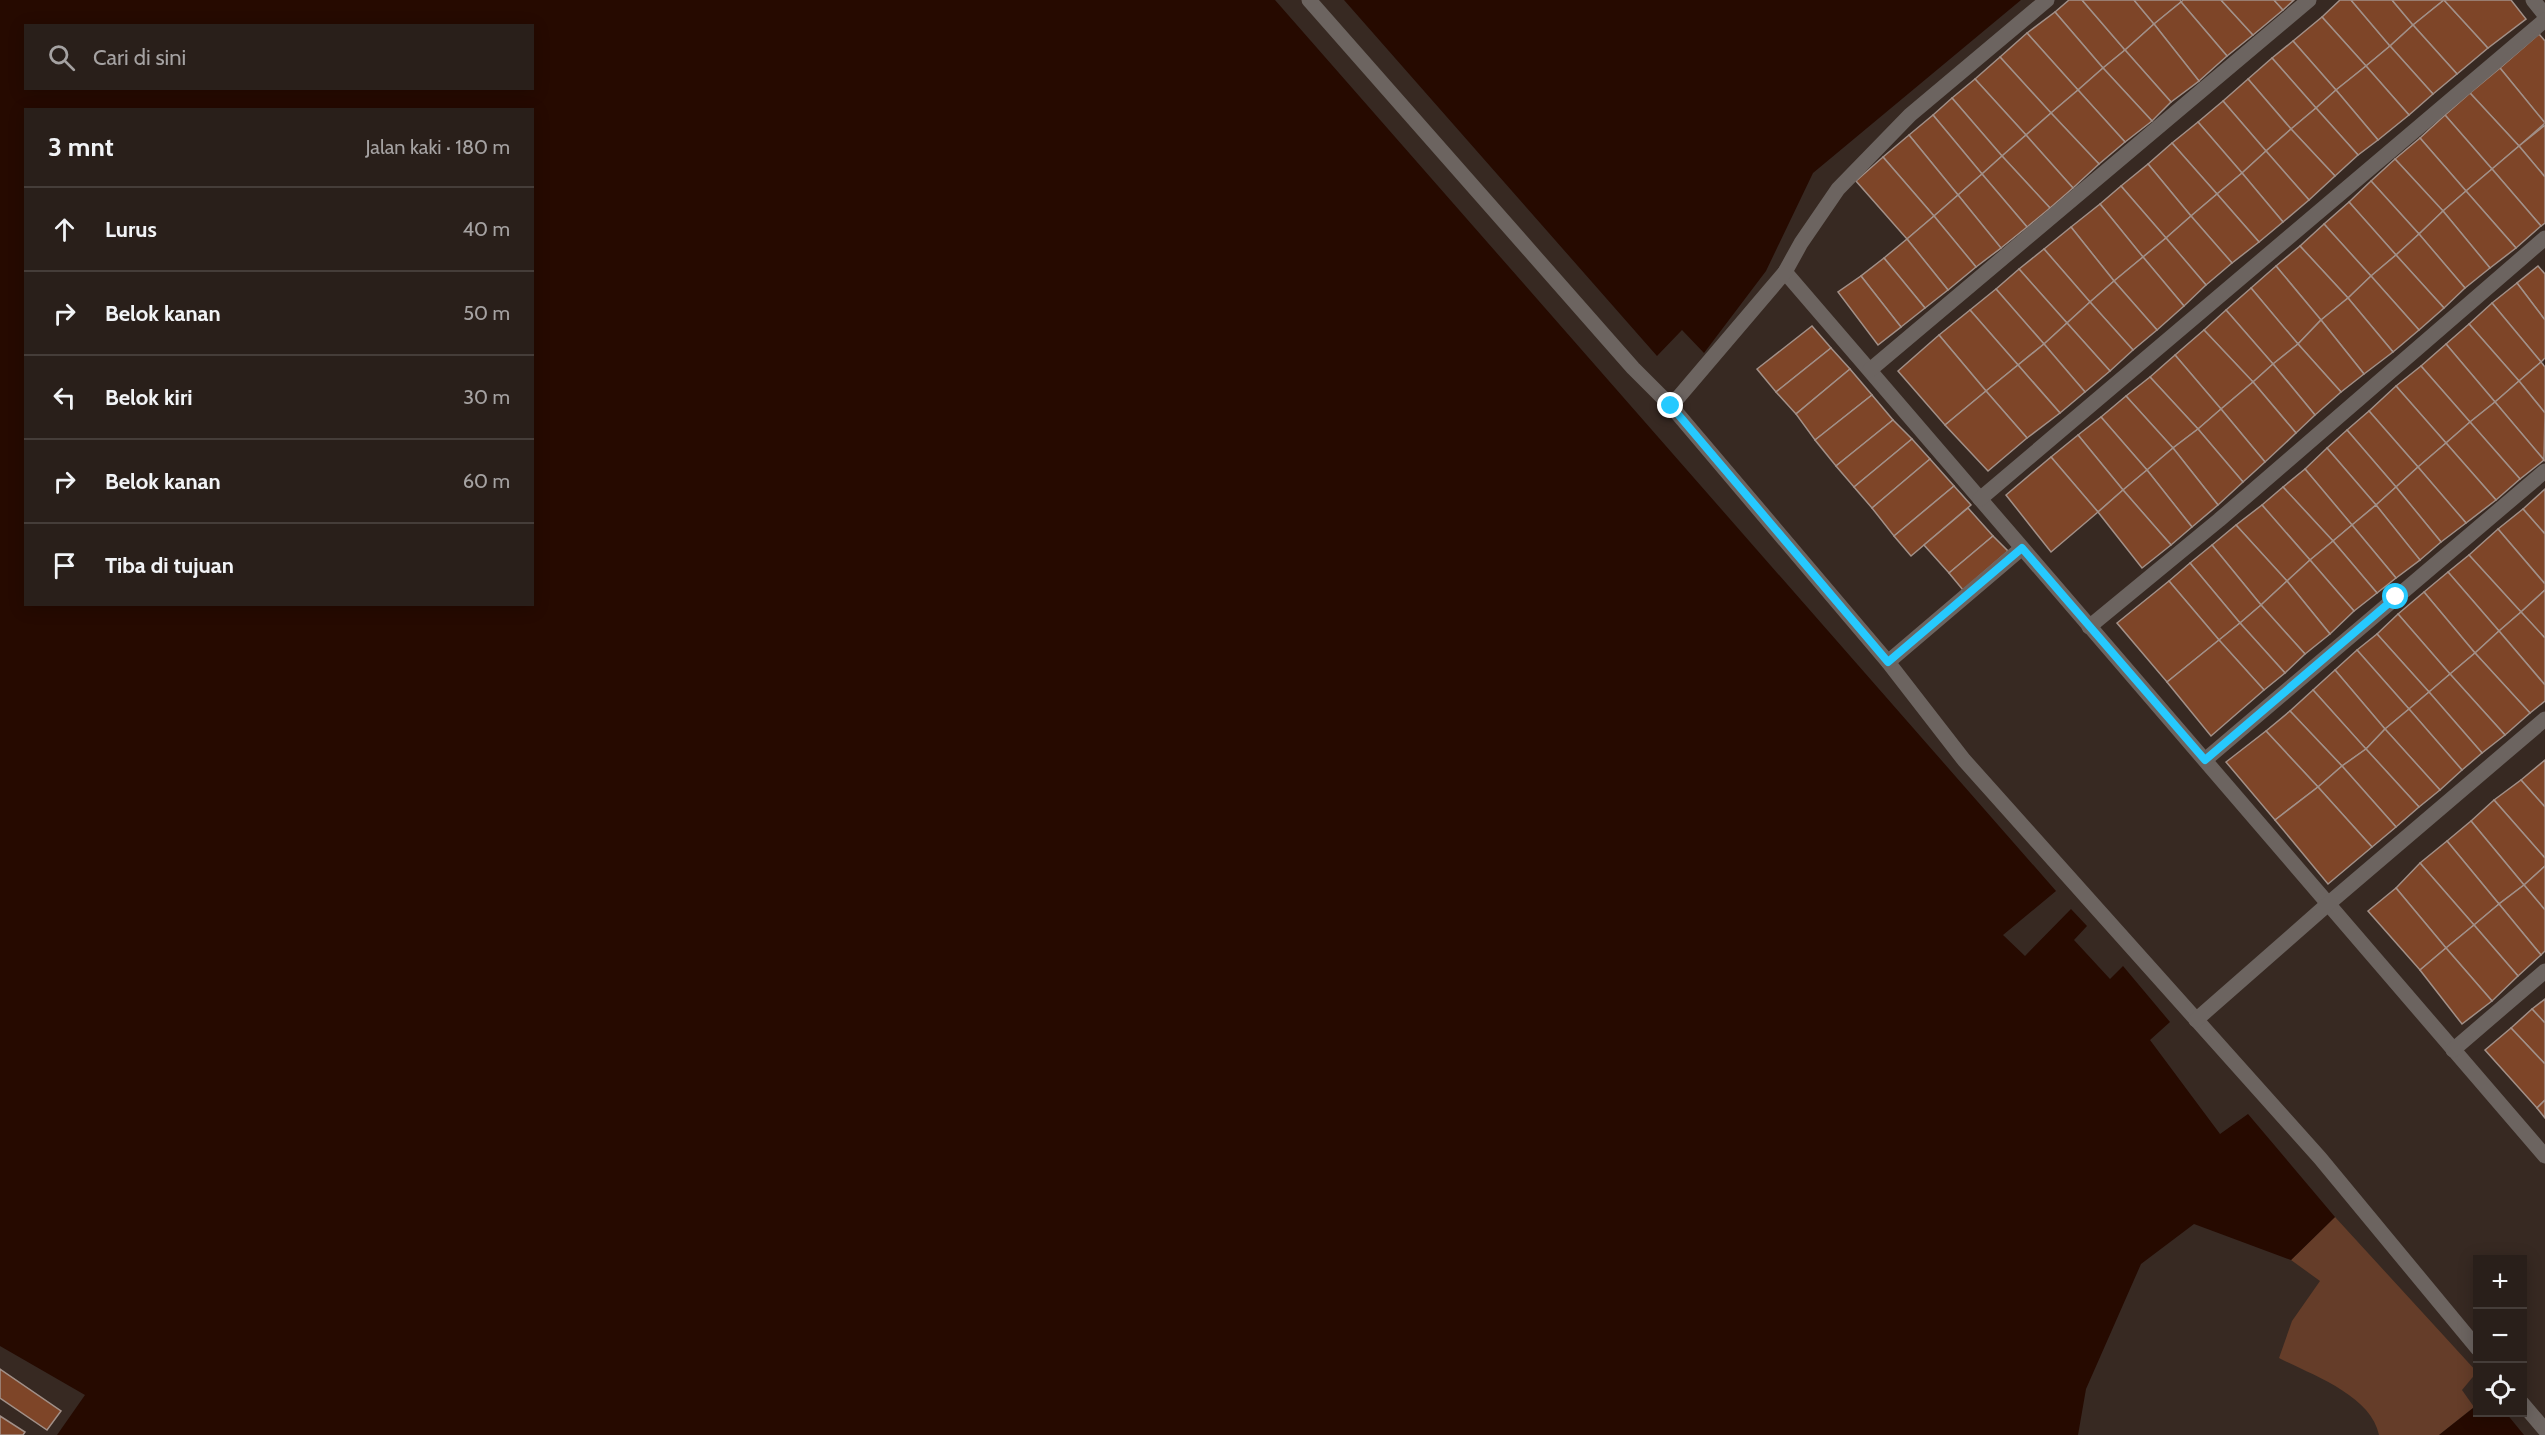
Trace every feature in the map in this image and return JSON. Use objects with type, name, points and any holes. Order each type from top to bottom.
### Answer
[{"type":"street","points":[[1309,0],[1633,368],[1671,406],[1888,662],[1964,760],[2320,1158],[2473,1343]]},
{"type":"street","points":[[1671,406],[1785,272],[1801,243],[1838,189],[1910,115],[2047,0]]},
{"type":"street","points":[[1870,370],[2309,0]]},
{"type":"street","points":[[2533,0],[2545,15]]},
{"type":"street","points":[[1980,499],[2545,20]]},
{"type":"street","points":[[2090,627],[2218,520],[2545,238]]},
{"type":"street","points":[[1785,272],[2545,1156]]},
{"type":"street","points":[[2205,760],[2545,471]]},
{"type":"street","points":[[1888,662],[2022,548]]},
{"type":"street","points":[[2196,1020],[2545,719]]},
{"type":"street","points":[[2453,1050],[2545,971]]},
{"type":"street","points":[[2527,1408],[2545,1430]]},
{"type":"shaded area","points":[[0,0],[1275,0],[2056,891],[2003,935],[2025,956],[2071,909],[2087,926],[2074,940],[2110,979],[2123,966],[2170,1022],[2150,1040],[2220,1134],[2248,1114],[2335,1217],[2291,1260],[2194,1224],[2141,1264],[2086,1389],[2078,1435],[57,1435],[85,1395],[0,1346]]},
{"type":"shaded area","points":[[1344,0],[2021,0],[1813,173],[1766,271],[1704,353],[1682,330],[1657,356]]},
{"type":"shaded area","points":[[2335,1217],[2473,1368],[2473,1377],[2462,1390],[2473,1408],[2439,1435],[2379,1435],[2374,1421],[2365,1408],[2353,1398],[2323,1379],[2279,1358],[2292,1321],[2320,1281],[2291,1260]]},
{"type":"shaded area","points":[[2473,1408],[2473,1417],[2509,1417],[2524,1435],[2439,1435]]},
{"type":"building","points":[[2069,0],[2082,0],[2125,50],[2103,68],[2055,12]]},
{"type":"building","points":[[2082,0],[2134,0],[2154,24],[2125,50]]},
{"type":"building","points":[[2134,0],[2180,0],[2181,2],[2154,24]]},
{"type":"building","points":[[2183,0],[2221,0],[2253,35],[2227,56],[2181,2]]},
{"type":"building","points":[[2221,0],[2274,0],[2283,10],[2253,35]]},
{"type":"building","points":[[2274,0],[2294,0],[2283,10]]},
{"type":"building","points":[[2340,0],[2351,0],[2390,46],[2366,66],[2322,17]]},
{"type":"building","points":[[2351,0],[2392,0],[2413,25],[2390,46]]},
{"type":"building","points":[[2392,0],[2444,0],[2413,25]]},
{"type":"building","points":[[2444,0],[2488,48],[2457,74],[2413,25]]},
{"type":"building","points":[[2444,0],[2511,0],[2526,19],[2488,48]]},
{"type":"building","points":[[2181,2],[2227,56],[2199,81],[2154,24]]},
{"type":"building","points":[[2055,12],[2103,68],[2078,90],[2027,33]]},
{"type":"building","points":[[2322,17],[2366,66],[2336,90],[2293,41]]},
{"type":"building","points":[[2154,24],[2199,81],[2171,102],[2125,50]]},
{"type":"building","points":[[2413,25],[2457,74],[2433,94],[2390,46]]},
{"type":"building","points":[[2027,33],[2078,90],[2051,113],[2000,57]]},
{"type":"building","points":[[2539,34],[2545,41],[2545,123],[2500,68]]},
{"type":"building","points":[[2293,41],[2336,90],[2316,108],[2272,58]]},
{"type":"building","points":[[2390,46],[2433,94],[2409,115],[2366,66]]},
{"type":"building","points":[[2125,50],[2171,102],[2152,121],[2103,68]]},
{"type":"building","points":[[2000,57],[2051,113],[2026,135],[1975,79]]},
{"type":"building","points":[[2272,58],[2316,108],[2291,129],[2248,79]]},
{"type":"building","points":[[2366,66],[2409,115],[2378,140],[2336,90]]},
{"type":"building","points":[[2103,68],[2152,121],[2125,142],[2078,90]]},
{"type":"building","points":[[2500,68],[2545,123],[2519,146],[2470,93]]},
{"type":"building","points":[[1975,79],[2026,135],[2002,156],[1952,98]]},
{"type":"building","points":[[2248,79],[2291,129],[2266,151],[2223,101]]},
{"type":"building","points":[[2078,90],[2125,142],[2099,164],[2051,113]]},
{"type":"building","points":[[2336,90],[2378,140],[2358,155],[2316,108]]},
{"type":"building","points":[[2470,93],[2519,146],[2492,169],[2445,115]]},
{"type":"building","points":[[1952,98],[2002,156],[1982,174],[1933,115]]},
{"type":"building","points":[[2223,101],[2266,151],[2242,173],[2198,122]]},
{"type":"building","points":[[2316,108],[2358,155],[2335,176],[2291,129]]},
{"type":"building","points":[[2051,113],[2099,164],[2073,188],[2026,135]]},
{"type":"building","points":[[1933,115],[1982,174],[1958,195],[1909,135]]},
{"type":"building","points":[[2445,115],[2492,169],[2466,191],[2420,138]]},
{"type":"building","points":[[2198,122],[2242,173],[2217,194],[2172,143]]},
{"type":"building","points":[[2545,125],[2545,177],[2519,146]]},
{"type":"building","points":[[2291,129],[2335,176],[2309,200],[2266,151]]},
{"type":"building","points":[[1909,135],[1958,195],[1934,216],[1883,157]]},
{"type":"building","points":[[2026,135],[2073,188],[2050,208],[2002,156]]},
{"type":"building","points":[[2420,138],[2466,191],[2443,211],[2395,159]]},
{"type":"building","points":[[2172,143],[2217,194],[2191,216],[2148,164]]},
{"type":"building","points":[[2519,146],[2545,177],[2545,223],[2541,226],[2492,169]]},
{"type":"building","points":[[2266,151],[2309,200],[2283,222],[2242,173]]},
{"type":"building","points":[[2002,156],[2050,208],[2027,227],[1982,174]]},
{"type":"building","points":[[1883,157],[1934,216],[1907,239],[1856,181]]},
{"type":"building","points":[[2395,159],[2443,211],[2419,234],[2371,181]]},
{"type":"building","points":[[2148,164],[2191,216],[2166,238],[2121,186]]},
{"type":"building","points":[[2492,169],[2541,226],[2516,248],[2466,191]]},
{"type":"building","points":[[2242,173],[2283,222],[2259,242],[2217,194]]},
{"type":"building","points":[[1982,174],[2027,227],[2001,248],[1958,195]]},
{"type":"building","points":[[2371,181],[2419,234],[2396,255],[2349,202]]},
{"type":"building","points":[[2121,186],[2166,238],[2143,257],[2100,204]]},
{"type":"building","points":[[2466,191],[2516,248],[2490,268],[2443,211]]},
{"type":"building","points":[[2217,194],[2259,242],[2232,263],[2191,216]]},
{"type":"building","points":[[1958,195],[2001,248],[1976,267],[1934,216]]},
{"type":"building","points":[[2349,202],[2396,255],[2371,276],[2324,224]]},
{"type":"building","points":[[2100,204],[2143,257],[2114,281],[2071,227]]},
{"type":"building","points":[[2443,211],[2490,268],[2465,288],[2419,234]]},
{"type":"building","points":[[1934,216],[1976,267],[1948,290],[1907,239]]},
{"type":"building","points":[[2191,216],[2232,263],[2206,285],[2166,238]]},
{"type":"building","points":[[2324,224],[2371,276],[2348,298],[2300,246]]},
{"type":"building","points":[[2071,227],[2114,281],[2090,302],[2044,249]]},
{"type":"building","points":[[2419,234],[2465,288],[2444,308],[2396,255]]},
{"type":"building","points":[[2166,238],[2206,285],[2184,306],[2143,257]]},
{"type":"building","points":[[1907,239],[1948,290],[1925,308],[1884,258]]},
{"type":"building","points":[[2300,246],[2348,298],[2321,320],[2276,266]]},
{"type":"building","points":[[2044,249],[2090,302],[2067,323],[2019,269]]},
{"type":"building","points":[[2396,255],[2444,308],[2419,330],[2371,276]]},
{"type":"building","points":[[2143,257],[2184,306],[2157,330],[2114,281]]},
{"type":"building","points":[[1884,258],[1925,308],[1901,327],[1861,276]]},
{"type":"building","points":[[2276,266],[2321,320],[2298,344],[2251,288]]},
{"type":"building","points":[[2538,266],[2545,274],[2545,320],[2517,283]]},
{"type":"building","points":[[2019,269],[2067,323],[2044,344],[1996,289]]},
{"type":"building","points":[[1861,276],[1901,327],[1878,345],[1838,292]]},
{"type":"building","points":[[2371,276],[2419,330],[2393,352],[2348,298]]},
{"type":"building","points":[[2114,281],[2157,330],[2133,350],[2090,302]]},
{"type":"building","points":[[2517,283],[2545,320],[2545,358],[2541,362],[2492,303]]},
{"type":"building","points":[[2251,288],[2298,344],[2273,364],[2226,310]]},
{"type":"building","points":[[1996,289],[2044,344],[2018,365],[1970,310]]},
{"type":"building","points":[[2348,298],[2393,352],[2364,374],[2321,320]]},
{"type":"building","points":[[2090,302],[2133,350],[2110,371],[2067,323]]},
{"type":"building","points":[[2492,303],[2541,362],[2519,381],[2469,324]]},
{"type":"building","points":[[1970,310],[2018,365],[1986,391],[1939,335]]},
{"type":"building","points":[[2226,310],[2273,364],[2253,382],[2204,330]]},
{"type":"building","points":[[2321,320],[2364,374],[2341,392],[2298,344]]},
{"type":"building","points":[[2067,323],[2110,371],[2085,392],[2044,344]]},
{"type":"building","points":[[2469,324],[2519,381],[2495,402],[2446,344]]},
{"type":"building","points":[[1812,326],[1831,348],[1776,392],[1757,369]]},
{"type":"building","points":[[2204,330],[2253,382],[2221,409],[2175,355]]},
{"type":"building","points":[[1939,335],[1986,391],[1945,425],[1898,371]]},
{"type":"building","points":[[2044,344],[2085,392],[2060,413],[2018,365]]},
{"type":"building","points":[[2298,344],[2341,392],[2315,415],[2273,364]]},
{"type":"building","points":[[2446,344],[2495,402],[2470,422],[2421,366]]},
{"type":"building","points":[[1831,348],[1850,369],[1796,414],[1776,392]]},
{"type":"building","points":[[2175,355],[2221,409],[2198,429],[2150,377]]},
{"type":"building","points":[[2541,362],[2545,367],[2545,413],[2519,381]]},
{"type":"building","points":[[2273,364],[2315,415],[2296,433],[2253,382]]},
{"type":"building","points":[[2018,365],[2060,413],[2027,438],[1986,391]]},
{"type":"building","points":[[2421,366],[2470,422],[2446,443],[2396,386]]},
{"type":"building","points":[[1850,369],[1872,395],[1815,440],[1796,414]]},
{"type":"building","points":[[2150,377],[2198,429],[2173,448],[2126,396]]},
{"type":"building","points":[[2519,381],[2545,413],[2544,460],[2495,402]]},
{"type":"building","points":[[2253,382],[2296,433],[2265,462],[2221,409]]},
{"type":"building","points":[[2396,386],[2446,443],[2418,467],[2369,411]]},
{"type":"building","points":[[1986,391],[2027,438],[1988,471],[1945,425]]},
{"type":"building","points":[[1872,395],[1893,420],[1836,466],[1815,440]]},
{"type":"building","points":[[2126,396],[2173,448],[2147,470],[2101,417]]},
{"type":"building","points":[[2495,402],[2544,460],[2520,479],[2470,422]]},
{"type":"building","points":[[2221,409],[2265,462],[2243,482],[2198,429]]},
{"type":"building","points":[[2369,411],[2418,467],[2396,487],[2347,430]]},
{"type":"building","points":[[2101,417],[2147,470],[2123,490],[2078,435]]},
{"type":"building","points":[[1893,420],[1912,439],[1854,487],[1836,466]]},
{"type":"building","points":[[2470,422],[2520,479],[2496,500],[2446,443]]},
{"type":"building","points":[[2198,429],[2243,482],[2218,505],[2173,448]]},
{"type":"building","points":[[2347,430],[2396,487],[2376,505],[2327,448]]},
{"type":"building","points":[[2078,435],[2123,490],[2098,512],[2051,457]]},
{"type":"building","points":[[1912,439],[1930,459],[1872,508],[1854,487]]},
{"type":"building","points":[[2446,443],[2496,500],[2466,523],[2418,467]]},
{"type":"building","points":[[2173,448],[2218,505],[2192,527],[2147,470]]},
{"type":"building","points":[[2327,448],[2376,505],[2352,525],[2305,469]]},
{"type":"building","points":[[2051,457],[2098,512],[2051,552],[2006,495]]},
{"type":"building","points":[[1930,459],[1954,486],[1894,536],[1872,508]]},
{"type":"building","points":[[2418,467],[2466,523],[2441,542],[2396,487]]},
{"type":"building","points":[[2305,469],[2352,525],[2333,541],[2283,487]]},
{"type":"building","points":[[2147,470],[2192,527],[2171,545],[2123,490]]},
{"type":"building","points":[[1954,486],[1971,505],[1911,556],[1894,536]]},
{"type":"building","points":[[2283,487],[2333,541],[2310,560],[2262,505]]},
{"type":"building","points":[[2396,487],[2441,542],[2420,560],[2376,505]]},
{"type":"building","points":[[2545,489],[2545,534],[2523,509]]},
{"type":"building","points":[[2123,490],[2171,545],[2142,568],[2098,512]]},
{"type":"building","points":[[2262,505],[2310,560],[2287,581],[2236,525]]},
{"type":"building","points":[[2376,505],[2420,560],[2396,578],[2352,525]]},
{"type":"building","points":[[1968,508],[1993,536],[1949,573],[1924,545]]},
{"type":"building","points":[[2523,509],[2545,534],[2545,584],[2498,529]]},
{"type":"building","points":[[2236,525],[2287,581],[2261,605],[2212,545]]},
{"type":"building","points":[[2352,525],[2396,578],[2377,593],[2333,541]]},
{"type":"building","points":[[2498,529],[2545,584],[2545,590],[2521,612],[2469,555]]},
{"type":"building","points":[[1993,536],[2008,551],[1963,590],[1949,573]]},
{"type":"building","points":[[2333,541],[2377,593],[2354,611],[2310,560]]},
{"type":"building","points":[[2212,545],[2261,605],[2240,623],[2190,563]]},
{"type":"building","points":[[2469,555],[2521,612],[2499,631],[2448,572]]},
{"type":"building","points":[[2310,560],[2354,611],[2330,634],[2287,581]]},
{"type":"building","points":[[2190,563],[2240,623],[2219,640],[2169,581]]},
{"type":"building","points":[[2448,572],[2499,631],[2475,653],[2424,592]]},
{"type":"building","points":[[2169,581],[2219,640],[2167,682],[2117,623]]},
{"type":"building","points":[[2287,581],[2330,634],[2305,654],[2261,605]]},
{"type":"building","points":[[2545,590],[2545,638],[2521,612]]},
{"type":"building","points":[[2424,592],[2475,653],[2450,674],[2398,614]]},
{"type":"building","points":[[2261,605],[2305,654],[2285,673],[2240,623]]},
{"type":"building","points":[[2521,612],[2545,638],[2545,685],[2499,631]]},
{"type":"building","points":[[2398,614],[2450,674],[2429,692],[2377,634]]},
{"type":"building","points":[[2240,623],[2285,673],[2264,690],[2219,640]]},
{"type":"building","points":[[2499,631],[2545,685],[2545,701],[2530,713],[2475,653]]},
{"type":"building","points":[[2377,634],[2429,692],[2409,709],[2357,650]]},
{"type":"building","points":[[2219,640],[2264,690],[2211,736],[2167,682]]},
{"type":"building","points":[[2357,650],[2409,709],[2385,729],[2335,670]]},
{"type":"building","points":[[2475,653],[2530,713],[2505,735],[2450,674]]},
{"type":"building","points":[[2335,670],[2385,729],[2366,749],[2313,690]]},
{"type":"building","points":[[2450,674],[2505,735],[2482,753],[2429,692]]},
{"type":"building","points":[[2313,690],[2366,749],[2342,766],[2290,711]]},
{"type":"building","points":[[2429,692],[2482,753],[2462,770],[2409,709]]},
{"type":"building","points":[[2409,709],[2462,770],[2440,790],[2385,729]]},
{"type":"building","points":[[2290,711],[2342,766],[2318,787],[2266,731]]},
{"type":"building","points":[[2385,729],[2440,790],[2419,807],[2366,749]]},
{"type":"building","points":[[2266,731],[2318,787],[2275,820],[2226,762]]},
{"type":"building","points":[[2366,749],[2419,807],[2396,827],[2342,766]]},
{"type":"building","points":[[2545,760],[2545,807],[2521,780]]},
{"type":"building","points":[[2342,766],[2396,827],[2372,847],[2318,787]]},
{"type":"building","points":[[2521,780],[2545,807],[2545,858],[2494,800]]},
{"type":"building","points":[[2318,787],[2372,847],[2328,884],[2275,820]]},
{"type":"building","points":[[2494,800],[2545,858],[2545,866],[2524,885],[2471,821]]},
{"type":"building","points":[[2471,821],[2524,885],[2499,904],[2447,841]]},
{"type":"building","points":[[2447,841],[2499,904],[2474,925],[2420,863]]},
{"type":"building","points":[[2420,863],[2474,925],[2446,948],[2396,888]]},
{"type":"building","points":[[2545,866],[2545,910],[2524,885]]},
{"type":"building","points":[[2524,885],[2545,910],[2545,951],[2541,955],[2499,904]]},
{"type":"building","points":[[2396,888],[2446,948],[2420,970],[2368,911]]},
{"type":"building","points":[[2499,904],[2541,955],[2518,976],[2474,925]]},
{"type":"building","points":[[2474,925],[2518,976],[2492,1001],[2446,948]]},
{"type":"building","points":[[2446,948],[2492,1001],[2462,1024],[2420,970]]},
{"type":"building","points":[[2545,999],[2545,1023],[2532,1009]]},
{"type":"building","points":[[2532,1009],[2545,1023],[2545,1064],[2511,1028]]},
{"type":"building","points":[[2511,1028],[2545,1064],[2545,1100],[2537,1108],[2485,1050]]},
{"type":"building","points":[[2545,1100],[2545,1118],[2537,1108]]},
{"type":"building","points":[[0,1369],[61,1411],[47,1430],[0,1398]]},
{"type":"building","points":[[0,1416],[25,1432],[23,1435],[0,1435]]},
{"type":"route","points":[[1671,406],[1888,662],[2022,548],[2205,760],[2396,597]]}]
